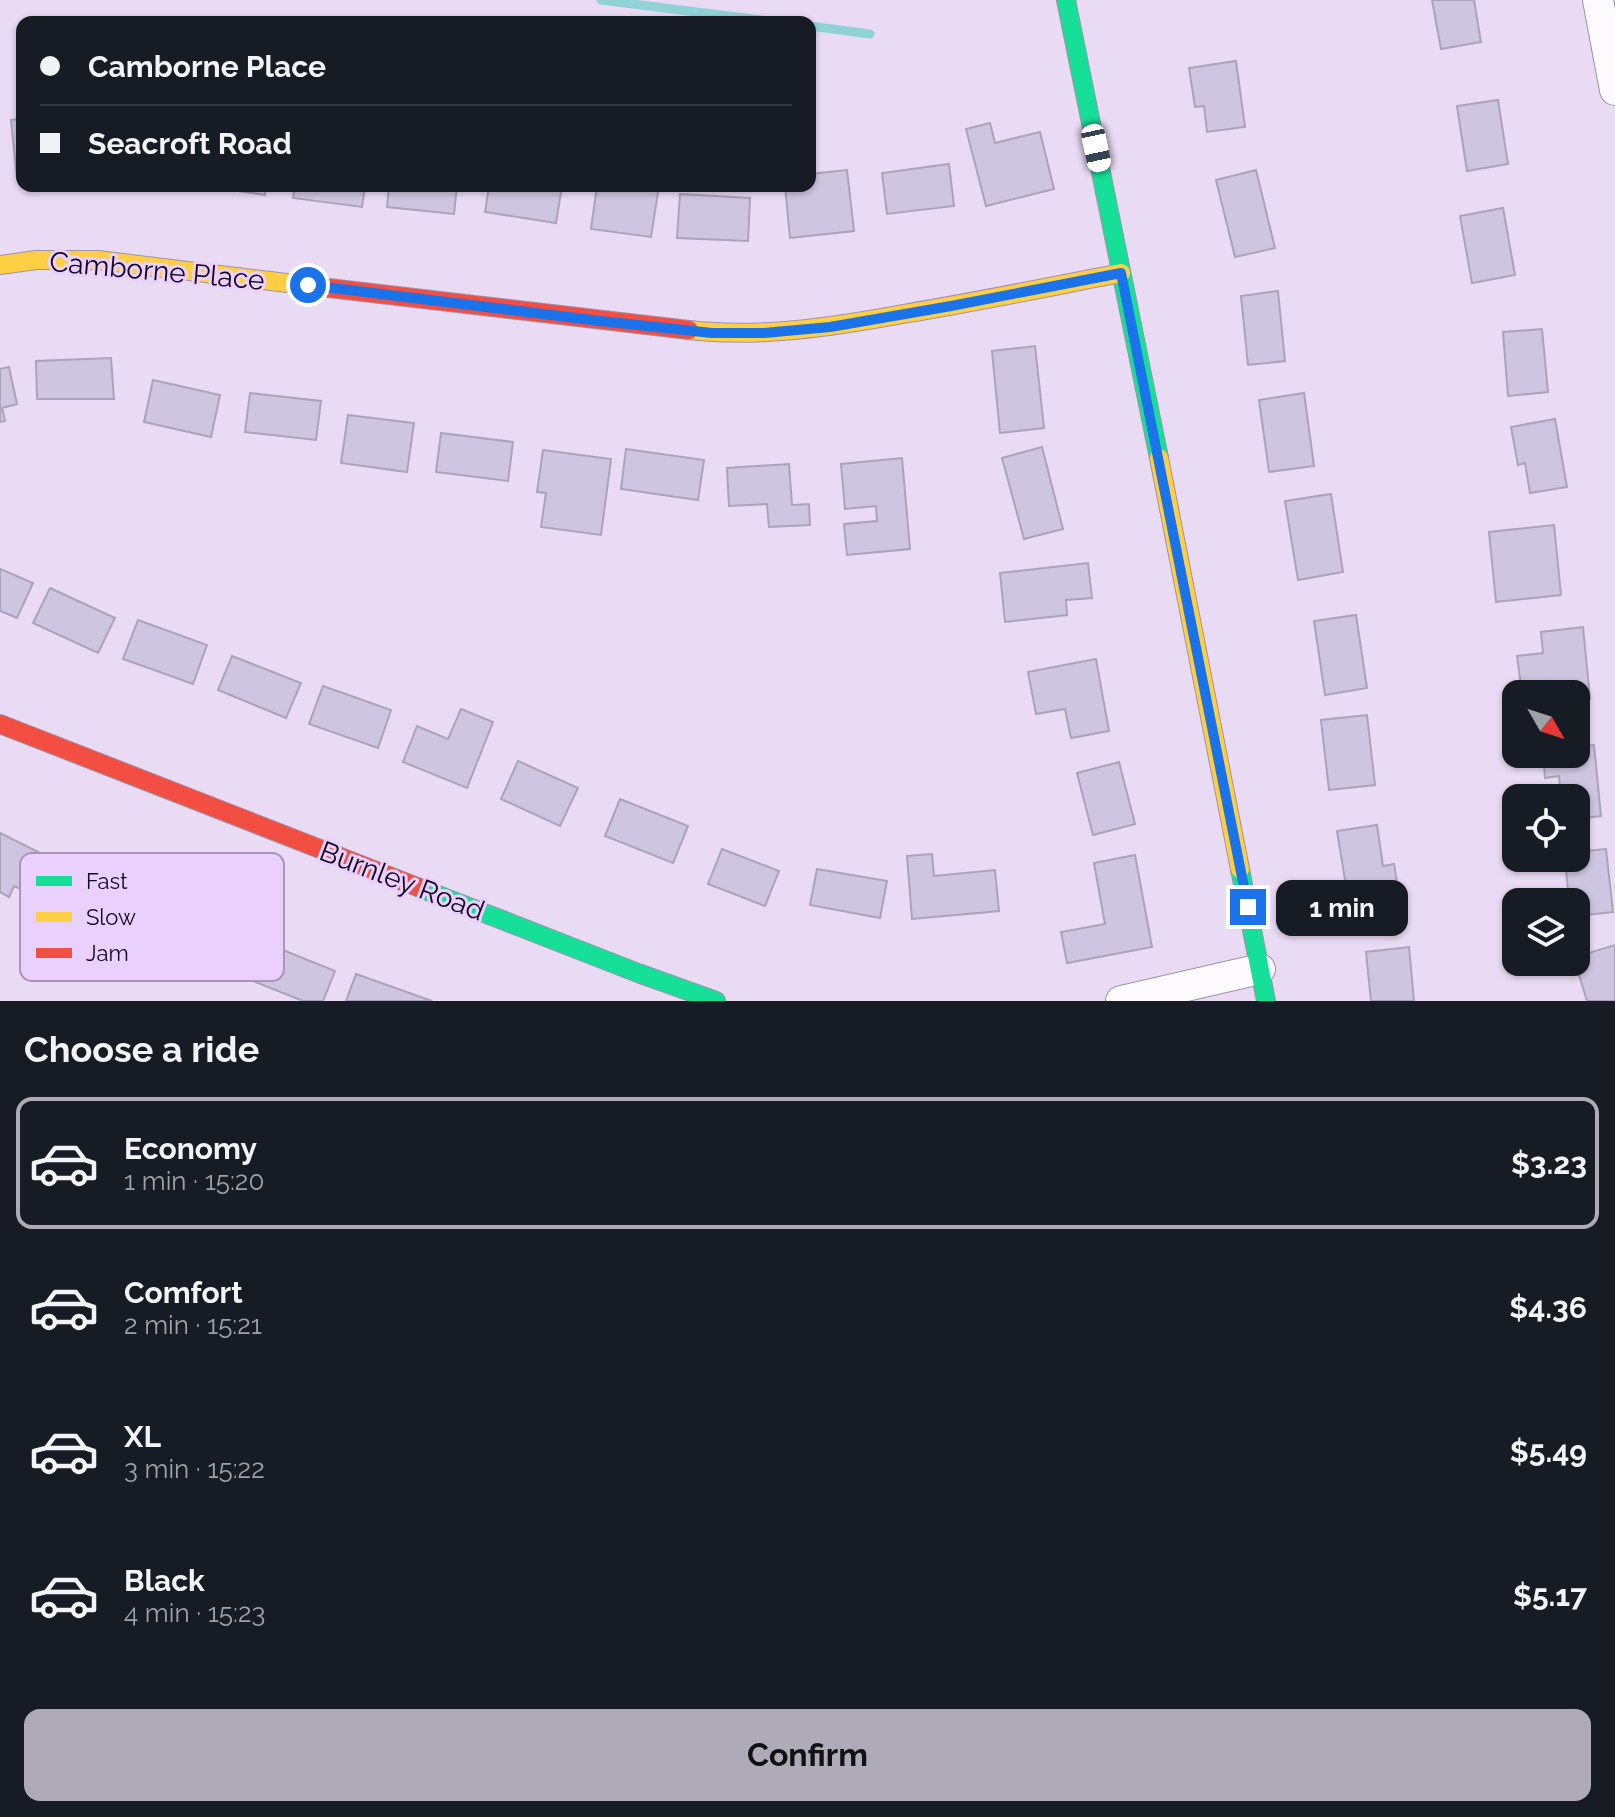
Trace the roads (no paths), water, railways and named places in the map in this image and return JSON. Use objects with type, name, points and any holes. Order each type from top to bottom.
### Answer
[{"type":"street","points":[[1066,0],[1266,1001]]},
{"type":"street","points":[[1598,0],[1615,90]]},
{"type":"street","name":"Camborne Place","points":[[0,265],[36,260],[98,260],[712,333],[764,333],[830,327],[1121,273]]},
{"type":"street","name":"Burnley Road","points":[[0,724],[716,1001]]},
{"type":"street","points":[[1121,1001],[1260,969]]},
{"type":"waterway","points":[[601,0],[729,16]]},
{"type":"waterway","points":[[816,27],[870,34]]}]
